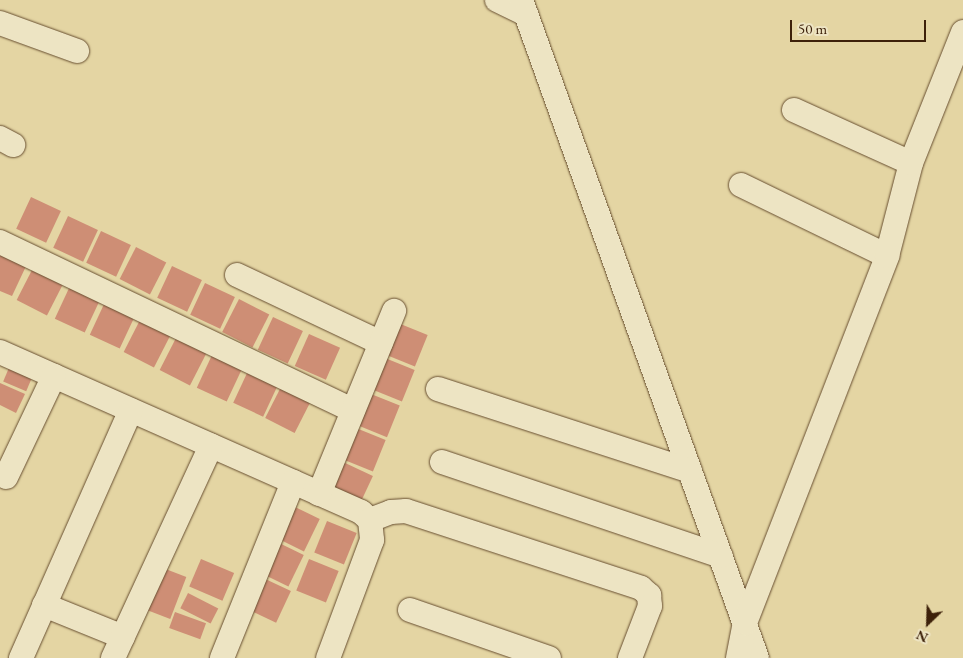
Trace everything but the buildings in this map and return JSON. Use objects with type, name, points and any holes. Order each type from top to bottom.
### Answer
[{"type":"street","points":[[497,0],[524,7],[758,658]]},
{"type":"street","points":[[0,23],[77,50]]},
{"type":"street","points":[[738,658],[745,623],[887,256],[910,163],[963,32]]},
{"type":"street","points":[[794,110],[910,163]]},
{"type":"street","points":[[741,185],[887,256]]},
{"type":"street","points":[[0,242],[353,410]]},
{"type":"street","points":[[238,275],[381,343]]},
{"type":"street","points":[[320,494],[394,311]]},
{"type":"street","points":[[0,352],[360,512],[370,520],[372,540],[328,658]]},
{"type":"street","points":[[6,477],[54,376]]},
{"type":"street","points":[[438,389],[690,471]]},
{"type":"street","points":[[21,658],[131,410]]},
{"type":"street","points":[[44,605],[118,648],[211,446]]},
{"type":"street","points":[[442,462],[721,556]]},
{"type":"street","points":[[222,658],[293,482]]},
{"type":"street","points":[[370,520],[391,512],[406,511],[641,588],[649,594],[650,606],[630,658]]},
{"type":"street","points":[[410,610],[549,658]]}]
